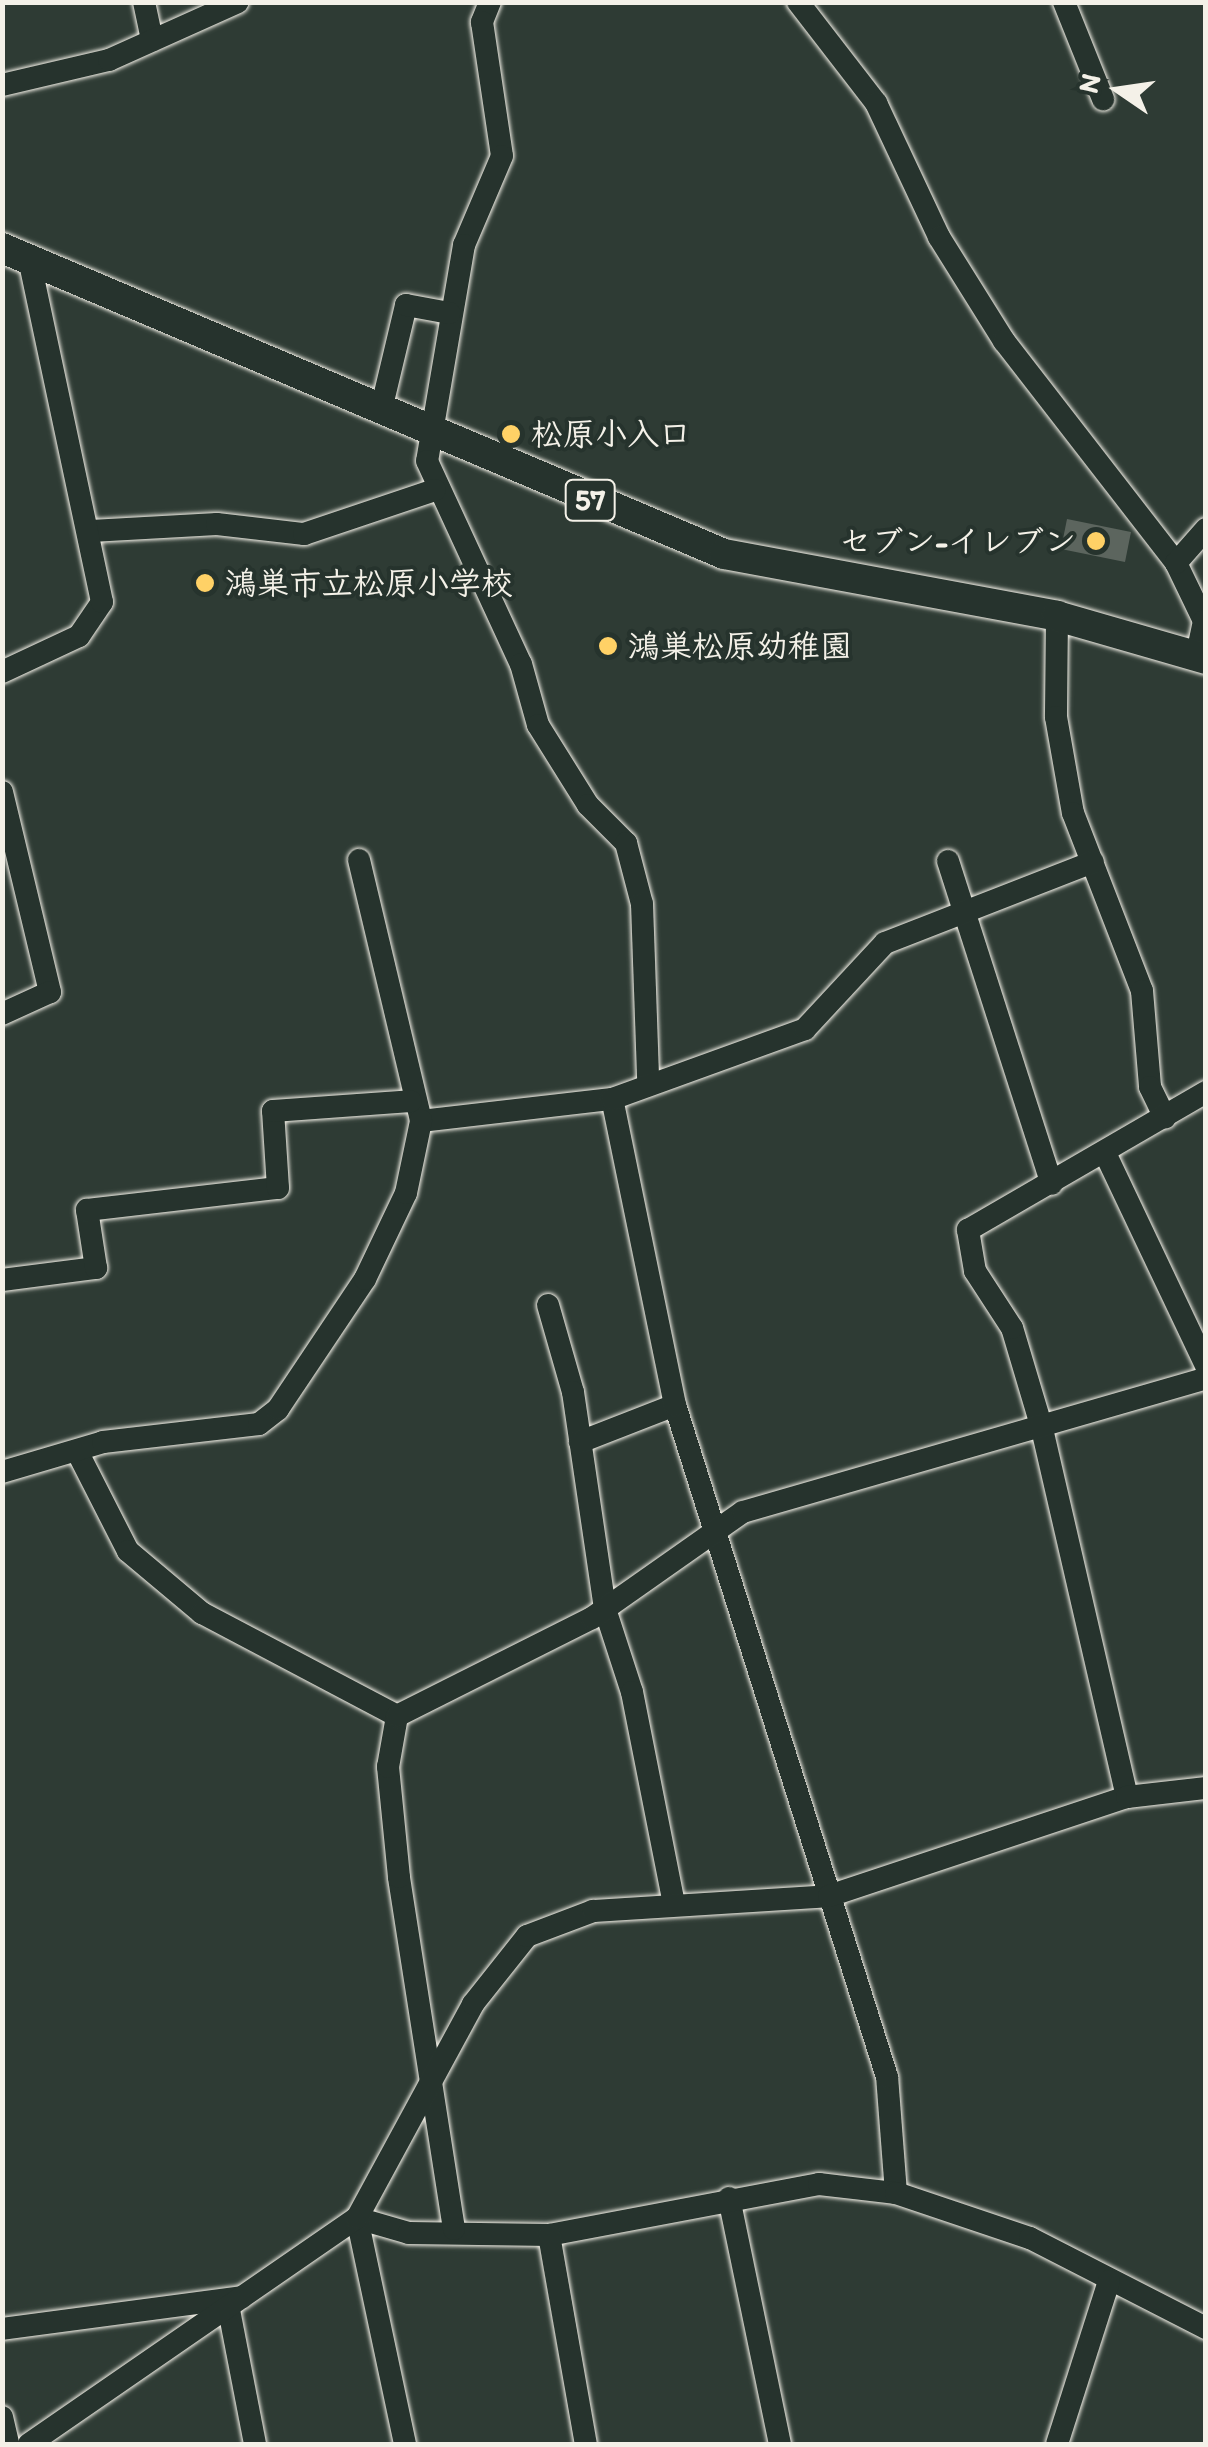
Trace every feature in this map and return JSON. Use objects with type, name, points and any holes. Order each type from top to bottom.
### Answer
[{"type":"main road","name":"57","points":[[16,254],[724,554],[1058,616],[1201,657]]},
{"type":"street","points":[[144,2],[152,40]]},
{"type":"street","points":[[2,84],[56,77],[238,2]]},
{"type":"street","points":[[490,2],[482,22],[502,156],[480,210],[448,313],[429,430],[434,490],[521,664],[538,726],[588,805],[626,842],[642,904],[648,1079]]},
{"type":"street","points":[[798,2],[876,103],[939,237],[1004,340],[1176,563],[1204,621],[1201,657]]},
{"type":"street","points":[[1064,2],[1104,99]]},
{"type":"street","points":[[2,672],[79,636],[102,602],[91,532],[16,254]]},
{"type":"street","points":[[381,410],[406,305],[448,313]]},
{"type":"street","points":[[91,532],[217,524],[304,534],[434,490]]},
{"type":"street","points":[[1176,563],[1206,529]]},
{"type":"street","points":[[1058,616],[1056,716],[1073,813],[1142,990],[1150,1088],[1165,1118]]},
{"type":"street","points":[[2,792],[50,992],[2,1014]]},
{"type":"street","points":[[2,1472],[77,1451],[259,1424],[278,1410],[365,1279],[406,1193],[416,1111],[359,860]]},
{"type":"street","points":[[948,861],[961,916],[1052,1184]]},
{"type":"street","points":[[2,1280],[96,1268],[87,1210],[278,1188],[272,1111],[416,1111],[612,1099],[648,1079],[805,1029],[885,944],[1093,862]]},
{"type":"street","points":[[1127,1797],[1041,1425],[1012,1328],[975,1271],[968,1230],[1206,1092]]},
{"type":"street","points":[[612,1099],[675,1405],[886,2077],[896,2193]]},
{"type":"street","points":[[1106,1153],[1206,1366]]},
{"type":"street","points":[[548,1305],[580,1442],[604,1609],[632,1692],[674,1904]]},
{"type":"street","points":[[398,1716],[604,1609],[743,1512],[1206,1378]]},
{"type":"street","points":[[580,1442],[675,1405]]},
{"type":"street","points":[[77,1451],[128,1550],[202,1613],[398,1716]]},
{"type":"street","points":[[398,1716],[388,1767],[454,2230]]},
{"type":"street","points":[[28,2444],[229,2310],[357,2218],[434,2088],[473,2004],[528,1936],[593,1911],[829,1896],[1127,1797],[1206,1788]]},
{"type":"street","points":[[357,2218],[409,2233],[454,2230],[549,2234],[820,2184],[896,2193],[1012,2231],[1206,2328]]},
{"type":"street","points":[[730,2198],[780,2444]]},
{"type":"street","points":[[357,2218],[404,2444]]},
{"type":"street","points":[[549,2234],[586,2444]]},
{"type":"street","points":[[1058,2444],[1108,2280]]},
{"type":"street","points":[[2,2329],[248,2296]]},
{"type":"street","points":[[229,2310],[256,2444]]},
{"type":"street","points":[[2,2418],[8,2444]]},
{"type":"building","name":"セブン-イレブン","points":[[1067,519],[1131,532],[1125,562],[1061,549]]},
{"type":"place","name":"松原小入口","points":[[511,434]]},
{"type":"place","name":"セブン-イレブン","points":[[1096,541]]},
{"type":"place","name":"鴻巣市立松原小学校","points":[[205,583]]},
{"type":"place","name":"鴻巣松原幼稚園","points":[[608,646]]}]
